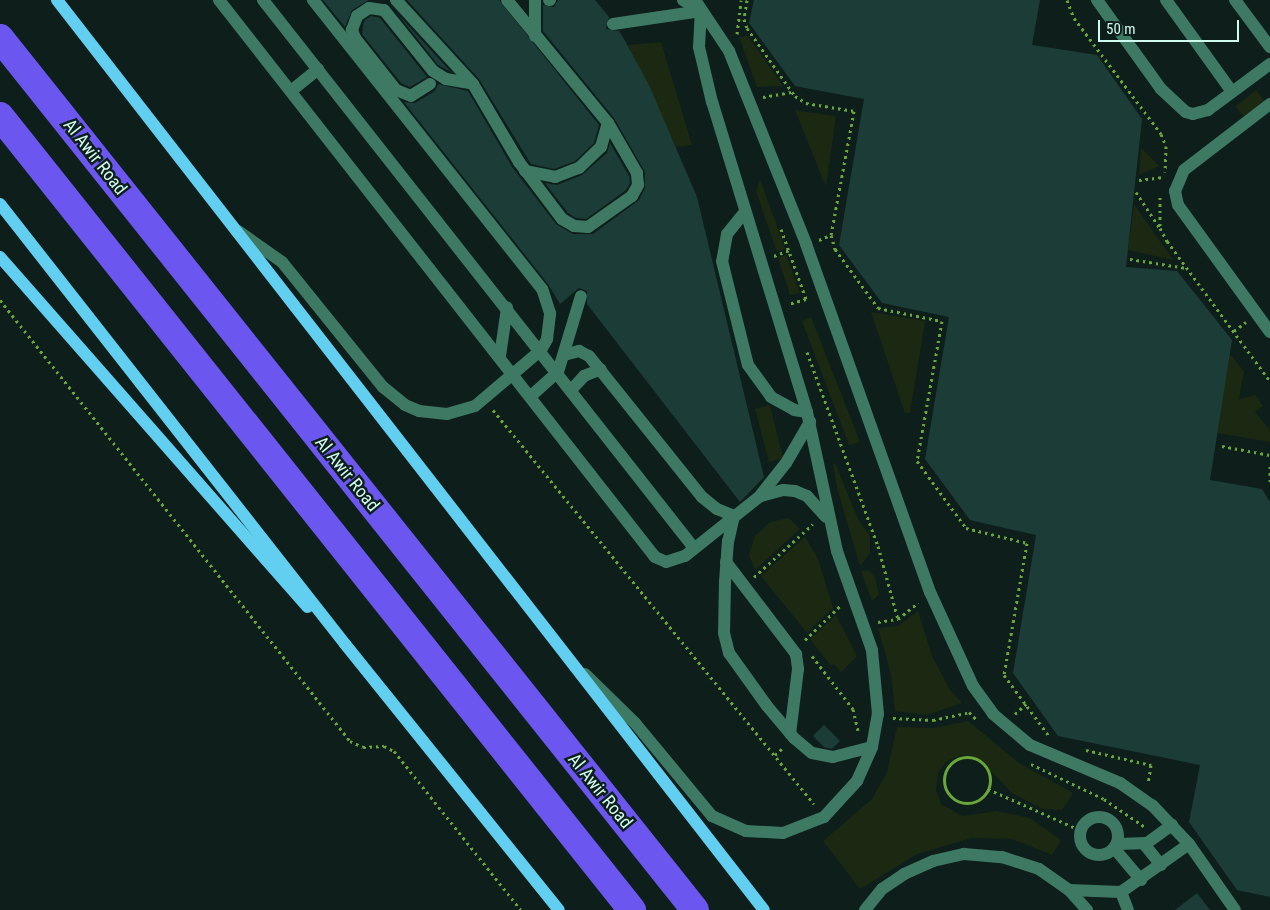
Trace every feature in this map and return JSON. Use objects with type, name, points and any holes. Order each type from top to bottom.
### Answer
[{"type":"highway","name":"Al Awir Road","points":[[0,38],[695,910]]},
{"type":"highway","points":[[0,116],[632,910]]},
{"type":"main road","points":[[57,0],[238,231],[568,661],[764,910]]},
{"type":"main road","points":[[0,204],[345,644],[559,910]]},
{"type":"main road","points":[[0,257],[290,588],[345,644]]},
{"type":"street","points":[[219,0],[500,356],[654,557],[672,561],[694,548],[759,496],[790,457],[809,417]]},
{"type":"street","points":[[263,0],[572,389],[694,548]]},
{"type":"street","points":[[238,231],[282,262],[383,387],[405,405],[433,414],[447,414],[475,406],[514,375],[541,350],[550,320],[548,301],[542,289],[313,0]]},
{"type":"street","points":[[396,0],[473,84],[526,171],[567,224],[581,227],[595,224],[627,201],[638,185],[634,167],[608,123],[535,36],[508,0]]},
{"type":"street","points":[[535,36],[536,0]]},
{"type":"street","points":[[683,0],[698,6],[729,52],[806,244],[930,592],[964,670],[985,704],[1004,724],[1030,745],[1120,783],[1145,798],[1188,844],[1235,910]]},
{"type":"street","points":[[1097,0],[1157,84],[1178,108],[1201,113],[1270,64]]},
{"type":"street","points":[[1166,0],[1232,92]]},
{"type":"street","points":[[1235,0],[1270,47]]},
{"type":"street","points":[[613,24],[698,6]]},
{"type":"street","points":[[568,661],[614,701],[712,816],[746,831],[764,834],[783,833],[824,816],[858,781],[872,747],[878,714],[876,670],[827,519],[809,417],[744,213],[702,62],[698,6]]},
{"type":"street","points":[[430,84],[411,96],[396,90],[355,38],[352,30],[357,16],[369,8],[384,10],[433,72],[446,79],[473,84]]},
{"type":"street","points":[[291,91],[318,69]]},
{"type":"street","points":[[1270,104],[1184,170],[1175,191],[1178,205],[1270,332]]},
{"type":"street","points":[[526,171],[555,176],[579,168],[601,147],[608,123]]},
{"type":"street","points":[[744,213],[727,234],[722,261],[748,365],[771,397],[809,417]]},
{"type":"street","points":[[531,396],[558,372],[581,296]]},
{"type":"street","points":[[500,356],[507,308]]},
{"type":"street","points":[[564,355],[574,350],[585,352],[601,369],[702,497],[716,509],[734,516]]},
{"type":"street","points":[[572,389],[584,376],[601,369]]},
{"type":"street","points":[[759,496],[783,490],[795,491],[807,496],[827,519]]},
{"type":"street","points":[[734,516],[726,562],[726,647],[790,734],[802,746],[820,757],[846,756],[872,747]]},
{"type":"street","points":[[726,562],[794,650],[798,669],[790,734]]},
{"type":"street","points":[[1141,880],[1116,846],[1118,832],[1106,818],[1088,820],[1080,830],[1083,848],[1093,855],[1105,855],[1116,846],[1144,844],[1156,839],[1172,826]]},
{"type":"street","points":[[1144,844],[1161,865]]},
{"type":"street","points":[[1069,890],[1122,892],[1188,844]]},
{"type":"street","points":[[866,910],[882,889],[904,874],[934,861],[964,854],[1002,857],[1021,862],[1055,878],[1087,910]]},
{"type":"street","points":[[1122,892],[1128,910]]},
{"type":"path","points":[[747,0],[745,24],[795,96],[806,103],[854,111],[831,235],[835,249],[878,308],[942,321],[917,461],[966,528],[1027,544],[1004,675],[1055,743]]},
{"type":"path","points":[[1139,180],[1164,176]]},
{"type":"path","points":[[1136,192],[1160,228]]},
{"type":"path","points":[[775,309],[806,299],[779,223]]},
{"type":"path","points":[[1130,259],[1186,268]]},
{"type":"path","points":[[0,300],[350,741],[363,747],[384,746],[394,751],[521,910]]},
{"type":"path","points":[[789,304],[793,314]]},
{"type":"path","points":[[806,351],[878,546],[898,620]]},
{"type":"path","points":[[484,399],[824,816]]},
{"type":"path","points":[[1222,446],[1270,455]]},
{"type":"path","points":[[1270,466],[1270,485]]},
{"type":"path","points":[[744,586],[827,519]]},
{"type":"path","points":[[860,619],[883,622],[898,620],[930,592]]},
{"type":"path","points":[[794,650],[851,596]]},
{"type":"path","points":[[853,709],[914,721],[969,712],[985,704]]},
{"type":"path","points":[[969,712],[981,724]]},
{"type":"path","points":[[1084,750],[1152,765],[1145,798],[1136,820]]},
{"type":"path","points":[[963,757],[979,760],[989,773],[988,789],[978,801],[962,804],[954,801],[944,788],[945,772],[955,760],[963,757]]},
{"type":"path","points":[[1028,762],[1104,800],[1136,820],[1156,839]]},
{"type":"path","points":[[988,789],[1080,830]]},
{"type":"green space","points":[[748,36],[783,86],[757,87],[739,37]]},
{"type":"green space","points":[[661,42],[692,145],[676,147],[628,45]]},
{"type":"green space","points":[[1256,90],[1264,101],[1244,117],[1235,107]]},
{"type":"green space","points":[[795,110],[836,116],[826,187]]},
{"type":"green space","points":[[1141,148],[1159,166],[1139,175]]},
{"type":"green space","points":[[760,179],[785,249],[777,252],[756,191]]},
{"type":"green space","points":[[1134,204],[1173,260],[1128,250]]},
{"type":"green space","points":[[786,255],[800,293],[790,295],[778,258]]},
{"type":"green space","points":[[871,312],[925,321],[910,413],[905,413]]},
{"type":"green space","points":[[811,317],[860,442],[849,445],[802,321]]},
{"type":"green space","points":[[1229,353],[1244,371],[1239,399],[1256,395],[1263,406],[1255,412],[1270,430],[1270,442],[1217,433]]},
{"type":"green space","points":[[770,405],[783,458],[769,462],[755,409]]},
{"type":"green space","points":[[835,463],[858,519],[870,536],[870,553],[860,566],[837,488],[833,464]]},
{"type":"green space","points":[[789,518],[800,529],[755,570],[749,555],[755,536],[770,522]]},
{"type":"green space","points":[[805,537],[818,558],[833,608],[807,633],[761,576]]},
{"type":"green space","points":[[868,570],[875,577],[879,594],[872,601],[861,571]]},
{"type":"green space","points":[[918,611],[932,656],[950,690],[962,703],[927,715],[895,711],[891,674],[878,628],[898,626]]},
{"type":"green space","points":[[836,615],[857,656],[841,672],[834,664],[831,666],[810,639]]},
{"type":"green space","points":[[968,721],[1019,763],[1073,793],[1062,810],[1043,809],[1012,793],[979,759],[962,755],[947,761],[938,773],[936,790],[941,804],[962,816],[997,811],[1030,818],[1061,840],[1052,855],[1012,839],[972,838],[917,854],[860,889],[823,841],[872,799],[887,772],[897,727],[934,728]]},
{"type":"building","points":[[323,0],[369,0],[352,10],[345,27]]},
{"type":"building","points":[[407,0],[499,0],[599,125],[594,143],[575,161],[554,169],[531,164],[479,79]]},
{"type":"building","points":[[558,0],[595,0],[609,17],[606,29],[619,31],[649,85],[697,197],[764,477],[740,502],[587,304],[587,291],[579,288],[560,304],[548,284],[404,102],[415,103],[435,91],[438,84],[468,91],[512,167],[556,224],[573,234],[593,234],[639,200],[645,188],[645,172],[614,118],[543,31],[543,5],[554,7]]},
{"type":"building","points":[[754,0],[1040,0],[1032,45],[1097,55],[1142,119],[1126,267],[1177,271],[1232,340],[1210,480],[1262,489],[1270,502],[1270,897],[1237,890],[1189,822],[1200,765],[1058,736],[1013,673],[1036,535],[970,520],[925,459],[949,317],[882,303],[839,245],[864,99],[795,86],[749,23]]},
{"type":"building","points":[[396,12],[451,72],[438,65]]},
{"type":"building","points":[[371,16],[380,18],[427,77],[410,87],[401,83],[362,34],[364,21]]},
{"type":"building","points":[[610,143],[629,176],[630,183],[626,190],[586,219],[576,218],[568,213],[545,183],[557,185],[582,175],[607,153]]},
{"type":"building","points":[[824,725],[840,741],[832,749],[824,747],[813,736]]},
{"type":"building","points":[[1197,893],[1210,910],[1175,910]]}]
